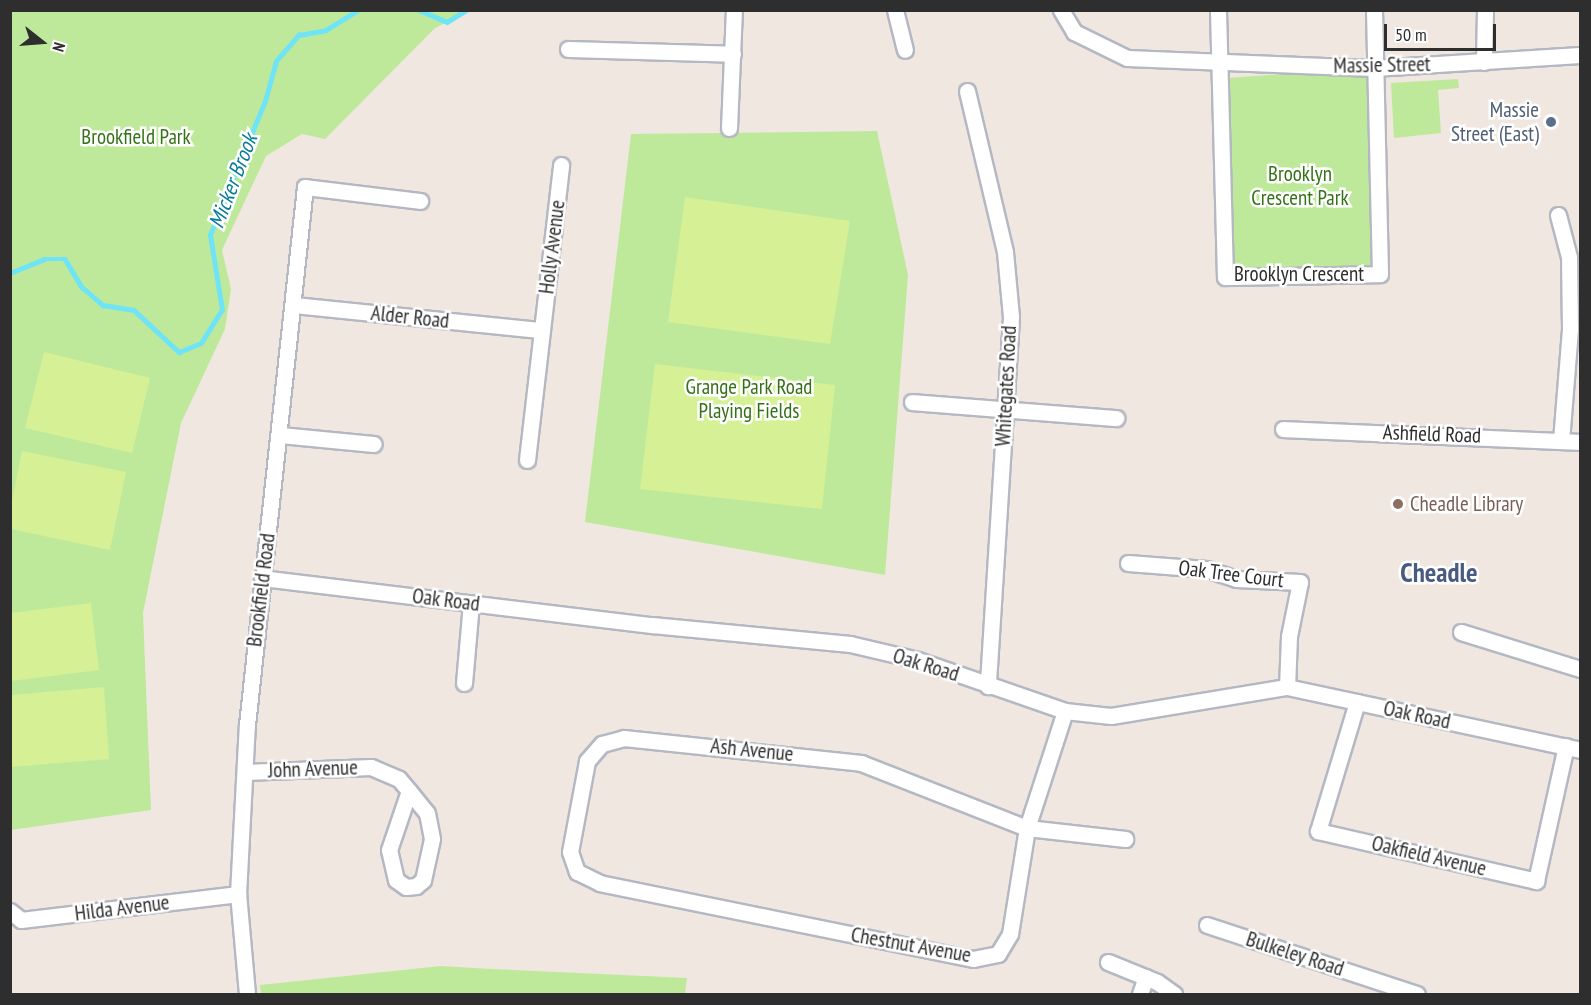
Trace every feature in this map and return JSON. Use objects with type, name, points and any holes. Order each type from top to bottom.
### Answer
[{"type":"street","points":[[729,128],[734,10]]},
{"type":"street","points":[[895,10],[905,50]]},
{"type":"street","name":"Massie Street","points":[[1061,10],[1074,32],[1127,58],[1374,68],[1581,55]]},
{"type":"street","points":[[1218,10],[1220,62]]},
{"type":"street","points":[[1374,10],[1374,68]]},
{"type":"street","points":[[1484,62],[1485,10]]},
{"type":"street","points":[[568,49],[733,54]]},
{"type":"street","name":"Brooklyn Crescent","points":[[1220,62],[1225,277],[1380,274],[1374,68]]},
{"type":"street","name":"Whitegates Road","points":[[967,90],[1005,252],[1011,317],[988,686]]},
{"type":"street","name":"Holly Avenue","points":[[527,460],[561,165]]},
{"type":"street","name":"Brookfield Road","points":[[247,994],[238,894],[245,772],[262,578],[280,435],[305,187],[420,201]]},
{"type":"street","points":[[1557,215],[1569,257],[1570,329],[1561,440]]},
{"type":"street","name":"Alder Road","points":[[294,305],[542,330]]},
{"type":"street","points":[[912,402],[1005,412],[1116,418]]},
{"type":"street","name":"Ashfield Road","points":[[1282,429],[1581,442]]},
{"type":"street","points":[[280,435],[374,444]]},
{"type":"street","name":"Oak Tree Court","points":[[1128,563],[1206,569],[1236,579],[1300,582],[1289,636],[1287,687]]},
{"type":"street","name":"Oak Road","points":[[262,578],[850,644],[918,660],[1065,711],[1111,716],[1287,687],[1573,748]]},
{"type":"street","points":[[464,683],[471,603]]},
{"type":"street","points":[[1461,632],[1581,669]]},
{"type":"street","name":"Oakfield Avenue","points":[[1357,702],[1318,831],[1536,881],[1573,748]]},
{"type":"street","name":"Chestnut Avenue","points":[[577,872],[600,883],[973,959],[998,954],[1010,934],[1027,828],[1065,711]]},
{"type":"street","name":"Ash Avenue","points":[[577,872],[570,852],[587,760],[602,744],[624,738],[861,763],[1027,828],[1125,839]]},
{"type":"street","name":"John Avenue","points":[[245,772],[371,767],[399,779],[409,791],[427,813],[432,838],[423,880],[416,886],[406,887],[396,880],[389,850],[409,791]]},
{"type":"street","name":"Hilda Avenue","points":[[10,911],[21,920],[238,894]]},
{"type":"street","name":"Bulkeley Road","points":[[1207,925],[1417,994]]},
{"type":"street","points":[[1108,962],[1146,977],[1174,994]]},
{"type":"street","points":[[1140,994],[1146,977]]},
{"type":"green space","name":"Brookfield Park","points":[[10,11],[469,11],[435,28],[325,139],[302,134],[266,156],[222,250],[231,289],[225,329],[181,423],[143,613],[151,810],[11,830]]},
{"type":"green space","name":"Brooklyn Crescent Park","points":[[1369,68],[1375,267],[1229,273],[1227,78]]},
{"type":"green space","points":[[1458,79],[1459,88],[1438,90],[1441,133],[1394,138],[1391,83]]},
{"type":"green space","name":"Grange Park Road Playing Fields","points":[[877,131],[908,275],[885,575],[585,522],[631,134]]},
{"type":"green space","points":[[685,197],[850,221],[830,344],[668,322]]},
{"type":"green space","points":[[44,352],[150,378],[132,453],[25,428]]},
{"type":"green space","points":[[655,364],[835,385],[822,509],[640,489]]},
{"type":"green space","points":[[22,451],[126,472],[110,550],[11,529],[11,505]]},
{"type":"green space","points":[[91,603],[99,670],[11,681],[11,613]]},
{"type":"green space","points":[[104,687],[109,759],[11,767],[11,695]]},
{"type":"green space","points":[[441,966],[687,978],[685,994],[261,994],[260,985]]},
{"type":"waterway","name":"Micker Brook","points":[[10,273],[44,259],[65,259],[82,287],[103,305],[134,310],[179,352],[201,343],[222,310],[210,235],[265,101],[276,61],[299,35],[326,30],[358,10]]},
{"type":"waterway","name":"Micker Brook","points":[[419,10],[447,22],[466,10]]},
{"type":"place","name":"Massie Street (East)","points":[[1551,122]]},
{"type":"place","name":"Cheadle Library","points":[[1398,504]]},
{"type":"district","name":"Cheadle","points":[[1439,573]]}]
